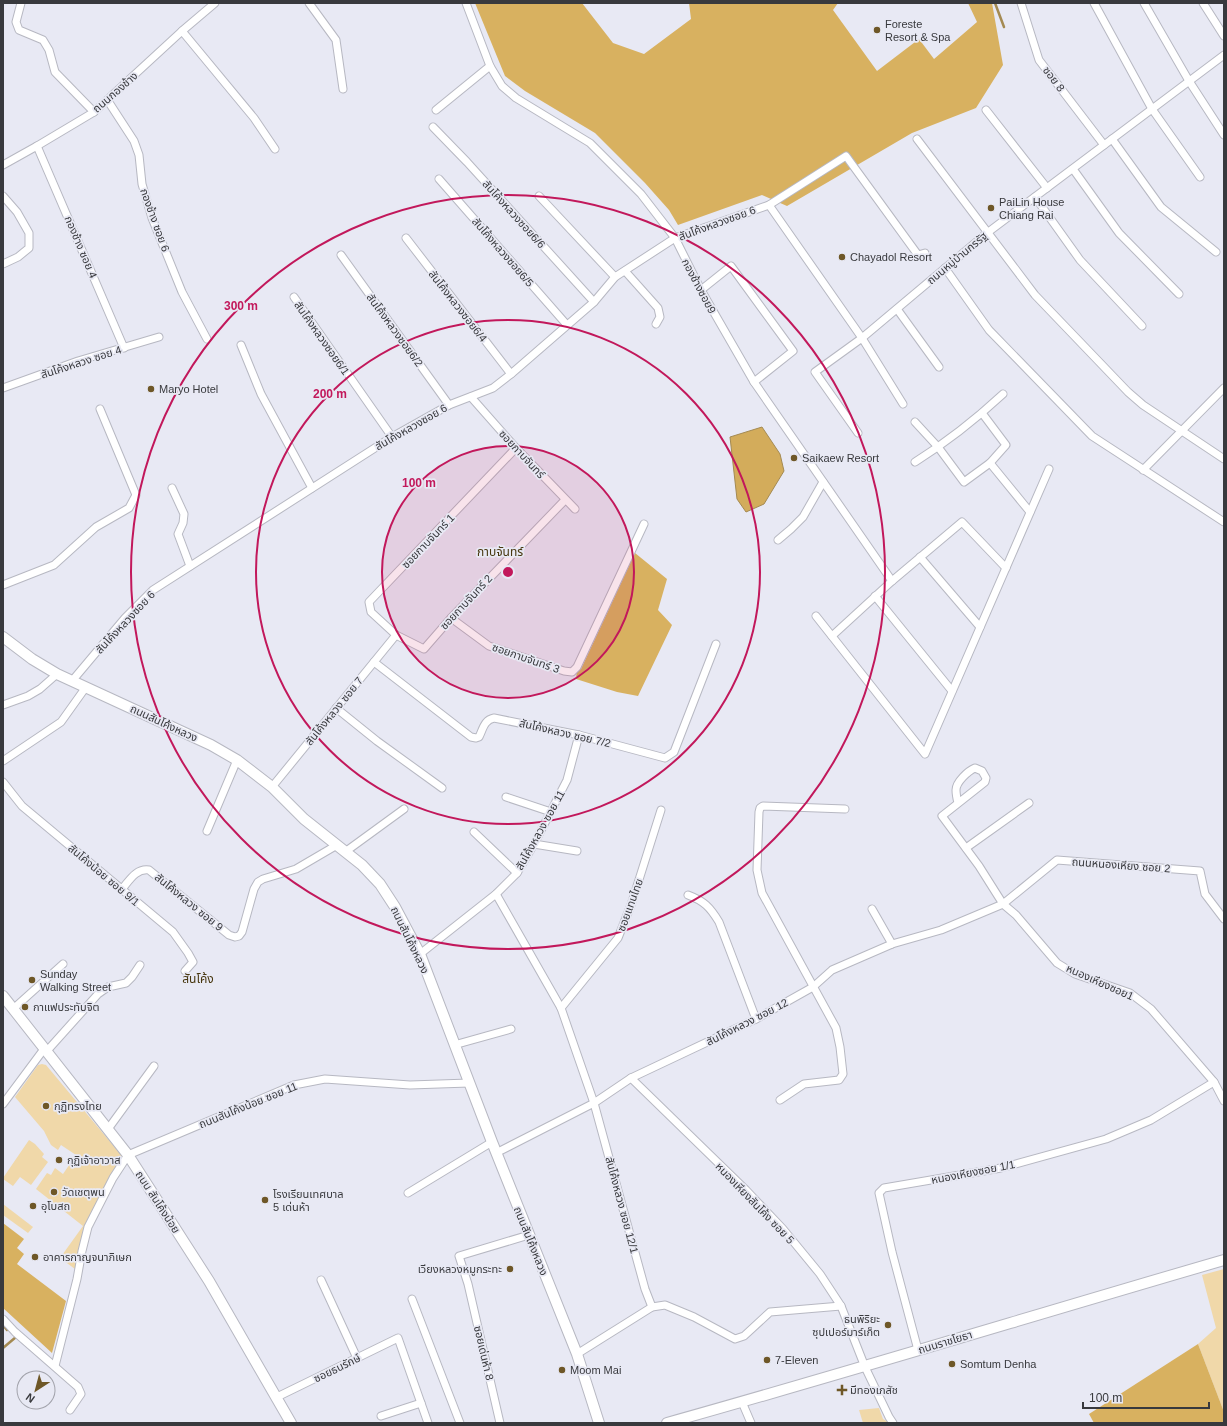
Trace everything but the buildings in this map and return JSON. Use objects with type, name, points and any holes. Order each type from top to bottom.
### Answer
[{"type":"street","points":[[21,3],[16,22],[19,30],[43,40],[49,50],[55,72],[94,112]]},
{"type":"street","name":"ถนนกองช้าง","points":[[3,165],[94,112],[108,101],[182,31],[215,3]]},
{"type":"street","points":[[309,3],[336,40],[343,89]]},
{"type":"street","name":"กองช้างซอย9","points":[[466,3],[490,66],[502,86],[516,98],[590,143],[641,194],[675,238],[701,290],[754,382],[892,581]]},
{"type":"street","name":"ซอย 8","points":[[1021,3],[1039,60],[1104,145]]},
{"type":"street","points":[[1094,3],[1152,109],[1200,177]]},
{"type":"street","points":[[1144,3],[1189,81],[1224,135]]},
{"type":"street","points":[[1203,3],[1224,36]]},
{"type":"street","points":[[182,31],[254,118],[275,149]]},
{"type":"street","name":"ถนนหมู่บ้านกรรัฐ","points":[[858,433],[815,372],[862,338],[987,233],[1224,55]]},
{"type":"street","points":[[436,110],[490,66]]},
{"type":"street","name":"กองช้าง ซอย 6","points":[[108,101],[134,141],[140,155],[142,184],[152,218],[182,292],[207,340]]},
{"type":"street","points":[[986,110],[1047,188]]},
{"type":"street","name":"สันโค้งหลวงซอย6/6","points":[[433,127],[467,162],[594,302]]},
{"type":"street","points":[[917,139],[1035,296],[1128,392],[1143,405],[1224,459]]},
{"type":"street","points":[[1112,139],[1161,207],[1216,252]]},
{"type":"street","name":"กองช้าง ซอย 4","points":[[37,146],[124,348]]},
{"type":"street","name":"สันโค้งหลวงซอย 6","points":[[72,681],[125,618],[153,590],[392,437],[449,404],[493,388],[594,302],[615,277],[675,238],[769,204],[846,156],[918,255],[925,253]]},
{"type":"street","points":[[1072,169],[1119,233],[1179,294]]},
{"type":"street","name":"สันโค้งหลวงซอย6/5","points":[[439,179],[567,325]]},
{"type":"street","points":[[3,196],[17,212],[29,233],[28,248],[18,257],[3,264]]},
{"type":"street","points":[[539,196],[615,277]]},
{"type":"street","points":[[1035,197],[1080,260],[1142,326]]},
{"type":"street","points":[[769,204],[862,338],[903,404]]},
{"type":"street","name":"สันโค้งหลวงซอย6/4","points":[[406,238],[511,374]]},
{"type":"street","name":"สันโค้งหลวงซอย6/2","points":[[341,255],[449,404]]},
{"type":"street","points":[[701,290],[731,266],[793,351],[754,382]]},
{"type":"street","points":[[945,268],[989,330],[1092,436],[1224,522]]},
{"type":"street","points":[[625,271],[658,308],[660,317],[656,324]]},
{"type":"street","name":"สันโค้งหลวงซอย6/1","points":[[294,297],[392,437]]},
{"type":"street","points":[[897,309],[939,366]]},
{"type":"street","name":"สันโค้งหลวง ซอย 4","points":[[3,388],[78,361],[159,337]]},
{"type":"street","points":[[241,345],[261,394],[312,488]]},
{"type":"street","points":[[1143,470],[1223,390]]},
{"type":"street","points":[[915,462],[938,447],[982,413],[1003,394]]},
{"type":"street","name":"ซอยกาบจันทร์","points":[[471,397],[516,448],[575,509]]},
{"type":"street","points":[[3,585],[54,565],[96,527],[129,508],[133,501],[136,495],[100,409]]},
{"type":"street","points":[[915,422],[938,447],[964,482],[990,463],[1006,445],[982,413]]},
{"type":"street","name":"ซอยกาบจันทร์ 1","points":[[396,635],[371,612],[369,602],[516,448]]},
{"type":"street","points":[[990,463],[1030,512]]},
{"type":"street","points":[[816,616],[925,754],[1048,469]]},
{"type":"street","points":[[778,540],[802,517],[823,482]]},
{"type":"street","points":[[172,488],[184,514],[183,523],[178,534],[190,566]]},
{"type":"street","name":"ซอยกาบจันทร์ 2","points":[[396,635],[424,649],[451,618],[565,500]]},
{"type":"street","points":[[832,636],[892,581],[962,522],[1006,568]]},
{"type":"street","name":"ซอยกาบจันทร์ 3","points":[[451,618],[489,646],[564,671],[572,672],[577,667],[644,524]]},
{"type":"street","points":[[920,557],[980,627]]},
{"type":"street","points":[[875,596],[952,691]]},
{"type":"street","name":"สันโค้งหลวง ซอย 7","points":[[272,787],[396,635]]},
{"type":"street","name":"ถนนสันโค้งหลวง","points":[[3,637],[32,659],[57,674],[211,745],[236,760],[272,787],[304,819],[362,865],[380,884],[420,954],[496,1153],[577,1354],[599,1423]]},
{"type":"street","name":"สันโค้งหลวง ซอย 7/2","points":[[374,662],[471,737],[479,737],[486,721],[494,718],[579,735],[665,758],[674,752],[716,644]]},
{"type":"street","points":[[3,705],[28,696],[40,689],[57,674]]},
{"type":"street","points":[[3,761],[61,722],[86,687]]},
{"type":"street","points":[[336,708],[377,741],[442,788]]},
{"type":"street","name":"สันโค้งหลวง ซอย 11","points":[[420,954],[496,894],[517,873],[534,844],[567,780],[579,735]]},
{"type":"street","points":[[207,830],[236,760]]},
{"type":"street","points":[[975,768],[982,771],[986,778],[985,782],[958,803],[956,788],[958,783],[969,770],[975,768]]},
{"type":"street","name":"สันโค้งน้อย ซอย 9/1","points":[[3,782],[22,806],[173,932],[193,962],[184,971]]},
{"type":"street","points":[[506,797],[551,812]]},
{"type":"street","name":"หนองเหียงซอย1","points":[[958,803],[942,816],[966,848],[1003,904],[1016,915],[1057,963],[1075,974],[1130,993],[1152,1009],[1214,1082],[1224,1101]]},
{"type":"street","points":[[966,848],[1029,803]]},
{"type":"street","points":[[780,1100],[804,1084],[839,1080],[843,1074],[836,1028],[762,893],[757,870],[759,812],[760,808],[763,806],[845,809]]},
{"type":"street","points":[[341,848],[404,810]]},
{"type":"street","name":"ซอยแทนไทย","points":[[561,1008],[618,938],[631,905],[661,810]]},
{"type":"street","points":[[474,832],[517,873]]},
{"type":"street","points":[[534,844],[577,851]]},
{"type":"street","name":"สันโค้งหลวง ซอย 9","points":[[122,889],[137,873],[144,869],[149,870],[230,935],[235,937],[239,936],[242,932],[254,889],[258,882],[263,879],[296,869],[341,848]]},
{"type":"street","name":"ถนนหนองเหียง ซอย 2","points":[[1003,904],[1051,864],[1057,860],[1062,860],[1200,871],[1205,894],[1224,919]]},
{"type":"street","name":"สันโค้งหลวง ซอย 12/1","points":[[496,894],[561,1008],[594,1103],[645,1289],[652,1307]]},
{"type":"street","points":[[688,895],[699,899],[712,909],[719,922],[756,1019]]},
{"type":"street","name":"สันโค้งหลวง ซอย 12","points":[[496,1153],[594,1103],[631,1078],[756,1019],[813,987],[832,970],[892,944],[940,930],[1003,904]]},
{"type":"street","points":[[872,909],[892,944]]},
{"type":"street","points":[[13,1009],[63,964]]},
{"type":"street","points":[[3,1104],[45,1050],[98,994],[108,987],[126,983],[140,965]]},
{"type":"street","name":"ถนน สันโค้งน้อย","points":[[3,996],[128,1155],[209,1281],[291,1423]]},
{"type":"street","points":[[454,1045],[511,1029]]},
{"type":"street","points":[[108,1129],[154,1066]]},
{"type":"street","name":"หนองเหียงสันโค้ง ซอย 5","points":[[631,1078],[746,1190],[783,1229],[820,1274],[841,1306],[865,1366],[893,1423]]},
{"type":"street","name":"ถนนสันโค้งน้อย ซอย 11","points":[[128,1155],[294,1085],[325,1079],[410,1085],[469,1083]]},
{"type":"street","name":"หนองเหียงซอย 1/1","points":[[918,1350],[892,1252],[879,1193],[884,1188],[1001,1168],[1106,1139],[1152,1120],[1214,1082]]},
{"type":"street","points":[[408,1193],[492,1142]]},
{"type":"street","points":[[55,1366],[77,1279],[88,1227],[113,1178],[128,1155]]},
{"type":"street","name":"ซอยเด่นห้า 8","points":[[500,1423],[468,1284],[459,1256],[529,1235]]},
{"type":"street","name":"ถนนราชโยธา","points":[[667,1423],[1224,1260]]},
{"type":"street","points":[[321,1280],[357,1358]]},
{"type":"street","points":[[412,1299],[460,1423]]},
{"type":"street","points":[[577,1354],[652,1307],[665,1305],[736,1339],[744,1336],[770,1312],[841,1306]]},
{"type":"street","points":[[3,1319],[15,1332],[78,1387],[81,1394],[70,1410]]},
{"type":"street","name":"ซอยธนรักษ์","points":[[277,1397],[398,1338],[421,1403]]},
{"type":"street","points":[[742,1402],[750,1423]]},
{"type":"street","points":[[381,1416],[421,1403],[428,1423]]},
{"type":"shaded area","points":[[475,3],[582,3],[613,43],[644,54],[691,19],[689,3],[838,3],[833,10],[877,71],[919,39],[934,59],[977,22],[968,3],[992,3],[1003,65],[976,108],[912,133],[787,206],[762,195],[678,225],[669,210],[645,183],[595,133],[525,91],[505,76]]},
{"type":"shaded area","points":[[762,427],[780,454],[784,471],[764,504],[746,512],[737,499],[730,437]]},
{"type":"shaded area","points":[[635,553],[667,579],[658,610],[672,625],[638,696],[617,692],[576,679],[577,670],[581,669]]},
{"type":"shaded area","points":[[38,1065],[46,1065],[122,1156],[86,1227],[75,1269],[60,1258],[83,1226],[36,1189],[47,1173],[51,1175],[55,1168],[63,1174],[76,1155],[61,1145],[58,1150],[51,1145],[44,1131],[15,1097]]},
{"type":"shaded area","points":[[29,1140],[44,1154],[42,1157],[48,1162],[31,1185],[20,1177],[13,1186],[3,1178]]},
{"type":"shaded area","points":[[3,1204],[33,1227],[28,1233],[3,1215]]},
{"type":"shaded area","points":[[3,1223],[24,1239],[17,1248],[24,1254],[17,1264],[66,1301],[52,1353],[3,1308]]},
{"type":"shaded area","points":[[1224,1269],[1224,1412],[1198,1344],[1216,1328],[1202,1275]]},
{"type":"shaded area","points":[[1198,1344],[1224,1412],[1224,1423],[1094,1423],[1089,1414]]},
{"type":"shaded area","points":[[879,1408],[883,1419],[890,1423],[863,1423],[859,1410]]},
{"type":"waterway","points":[[995,3],[1004,27]]},
{"type":"waterway","points":[[3,1325],[7,1330]]},
{"type":"waterway","points":[[3,1348],[16,1337]]},
{"type":"place","name":"Foreste Resort & Spa","points":[[877,30]]},
{"type":"place","name":"PaiLin House Chiang Rai","points":[[991,208]]},
{"type":"place","name":"Chayadol Resort","points":[[842,257]]},
{"type":"place","name":"Maryo Hotel","points":[[151,389]]},
{"type":"place","name":"Saikaew Resort","points":[[794,458]]},
{"type":"place","name":"Sunday Walking Street","points":[[32,980]]},
{"type":"place","name":"กาแฟประทับจิต","points":[[25,1007]]},
{"type":"place","name":"กุฏิทรงไทย","points":[[46,1106]]},
{"type":"place","name":"กุฏิเจ้าอาวาส","points":[[59,1160]]},
{"type":"place","name":"วัดเชตุพน","points":[[54,1192]]},
{"type":"place","name":"โรงเรียนเทศบาล 5 เด่นห้า","points":[[265,1200]]},
{"type":"place","name":"อุโบสถ","points":[[33,1206]]},
{"type":"place","name":"อาคารกาญจนาภิเษก","points":[[35,1257]]},
{"type":"place","name":"เวียงหลวงหมูกระทะ","points":[[510,1269]]},
{"type":"place","name":"ธนพิริยะ ซุปเปอร์มาร์เก็ต","points":[[888,1325]]},
{"type":"place","name":"7-Eleven","points":[[767,1360]]},
{"type":"place","name":"Somtum Denha","points":[[952,1364]]},
{"type":"place","name":"Moom Mai","points":[[562,1370]]},
{"type":"place","name":"มีทองเภสัช","points":[[842,1390]]},
{"type":"district","name":"กาบจันทร์","points":[[500,552]]},
{"type":"district","name":"สันโค้ง","points":[[198,979]]}]
